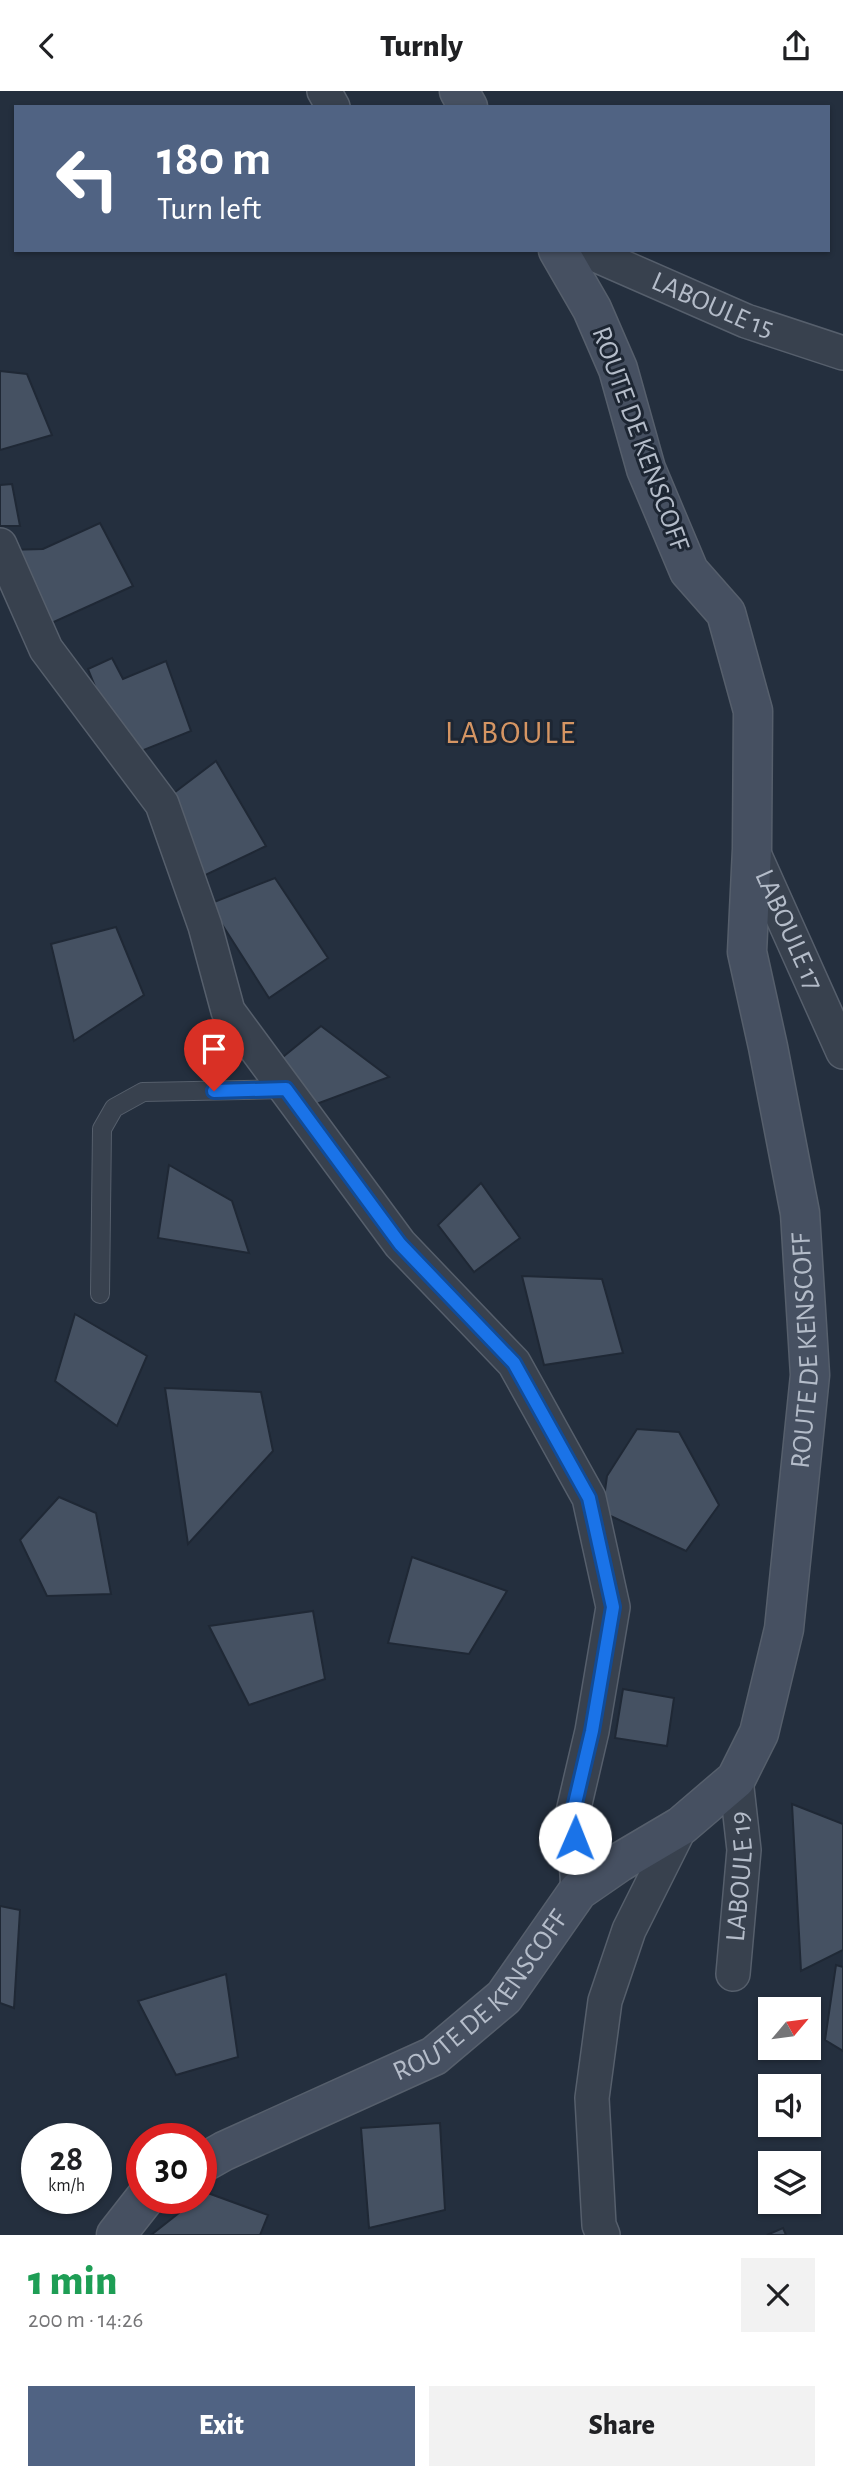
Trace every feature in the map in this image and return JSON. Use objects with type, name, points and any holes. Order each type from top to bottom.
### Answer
[{"type":"main road","name":"ROUTE DE KENSCOFF","points":[[217,2155],[434,2056],[503,1997],[578,1891],[620,1862],[681,1826],[736,1779],[758,1733],[784,1629],[810,1375],[800,1213],[747,952],[754,711],[726,613],[689,571],[646,469],[618,369],[592,309],[559,252]]},
{"type":"main road","points":[[116,2235],[132,2214]]},
{"type":"street","name":"LABOULE 15","points":[[589,252],[746,321],[843,353]]},
{"type":"street","points":[[0,545],[46,649],[162,804],[205,926],[228,1011],[400,1244],[514,1363],[589,1498],[613,1607],[592,1731],[573,1812],[578,1891]]},
{"type":"street","name":"LABOULE 17","points":[[752,849],[843,1052]]},
{"type":"street","name":"LABOULE 19","points":[[733,1974],[744,1850],[736,1779]]},
{"type":"street","points":[[603,2235],[599,2225],[592,2098],[605,2001],[629,1930],[681,1826]]},
{"type":"lane","points":[[100,1294],[102,1129],[114,1108],[143,1092],[286,1089]]},
{"type":"building","points":[[0,371],[27,374],[52,435],[0,450]]},
{"type":"building","points":[[12,484],[20,526],[0,526],[0,485]]},
{"type":"building","points":[[100,523],[133,586],[45,626],[6,550],[43,549]]},
{"type":"building","points":[[112,658],[123,679],[166,661],[191,731],[124,758],[88,669]]},
{"type":"building","points":[[216,761],[266,846],[195,880],[158,805]]},
{"type":"building","points":[[275,878],[328,958],[269,998],[209,904]]},
{"type":"building","points":[[116,927],[144,995],[74,1041],[51,944]]},
{"type":"building","points":[[321,1026],[389,1077],[303,1109],[278,1061]]},
{"type":"building","points":[[169,1165],[232,1201],[249,1253],[158,1238]]},
{"type":"building","points":[[481,1183],[520,1238],[474,1272],[438,1225]]},
{"type":"building","points":[[522,1276],[602,1279],[623,1353],[544,1365]]},
{"type":"building","points":[[75,1314],[147,1356],[117,1426],[55,1381]]},
{"type":"building","points":[[165,1388],[261,1392],[273,1451],[188,1544]]},
{"type":"building","points":[[637,1429],[679,1432],[719,1505],[686,1551],[602,1512],[607,1476]]},
{"type":"building","points":[[59,1497],[96,1513],[111,1594],[47,1596],[20,1540]]},
{"type":"building","points":[[412,1557],[507,1591],[469,1654],[388,1643]]},
{"type":"building","points":[[313,1611],[325,1679],[249,1705],[209,1626]]},
{"type":"building","points":[[623,1689],[674,1698],[667,1746],[615,1738]]},
{"type":"building","points":[[792,1804],[843,1824],[843,1950],[801,1971]]},
{"type":"building","points":[[0,1906],[20,1910],[14,2008],[0,2003]]},
{"type":"building","points":[[836,1965],[843,1967],[843,2051],[825,2040]]},
{"type":"building","points":[[226,1974],[238,2057],[176,2075],[138,2001]]},
{"type":"building","points":[[440,2123],[445,2210],[369,2228],[361,2128]]},
{"type":"building","points":[[217,2196],[268,2215],[260,2235],[151,2235],[178,2214],[217,2214]]},
{"type":"building","points":[[783,2228],[786,2235],[767,2235]]},
{"type":"district","name":"LABOULE","points":[[511,733]]},
{"type":"route","points":[[214,1091],[286,1089],[400,1244],[514,1363],[589,1498],[613,1607],[592,1731],[573,1812],[575,1838]]}]
